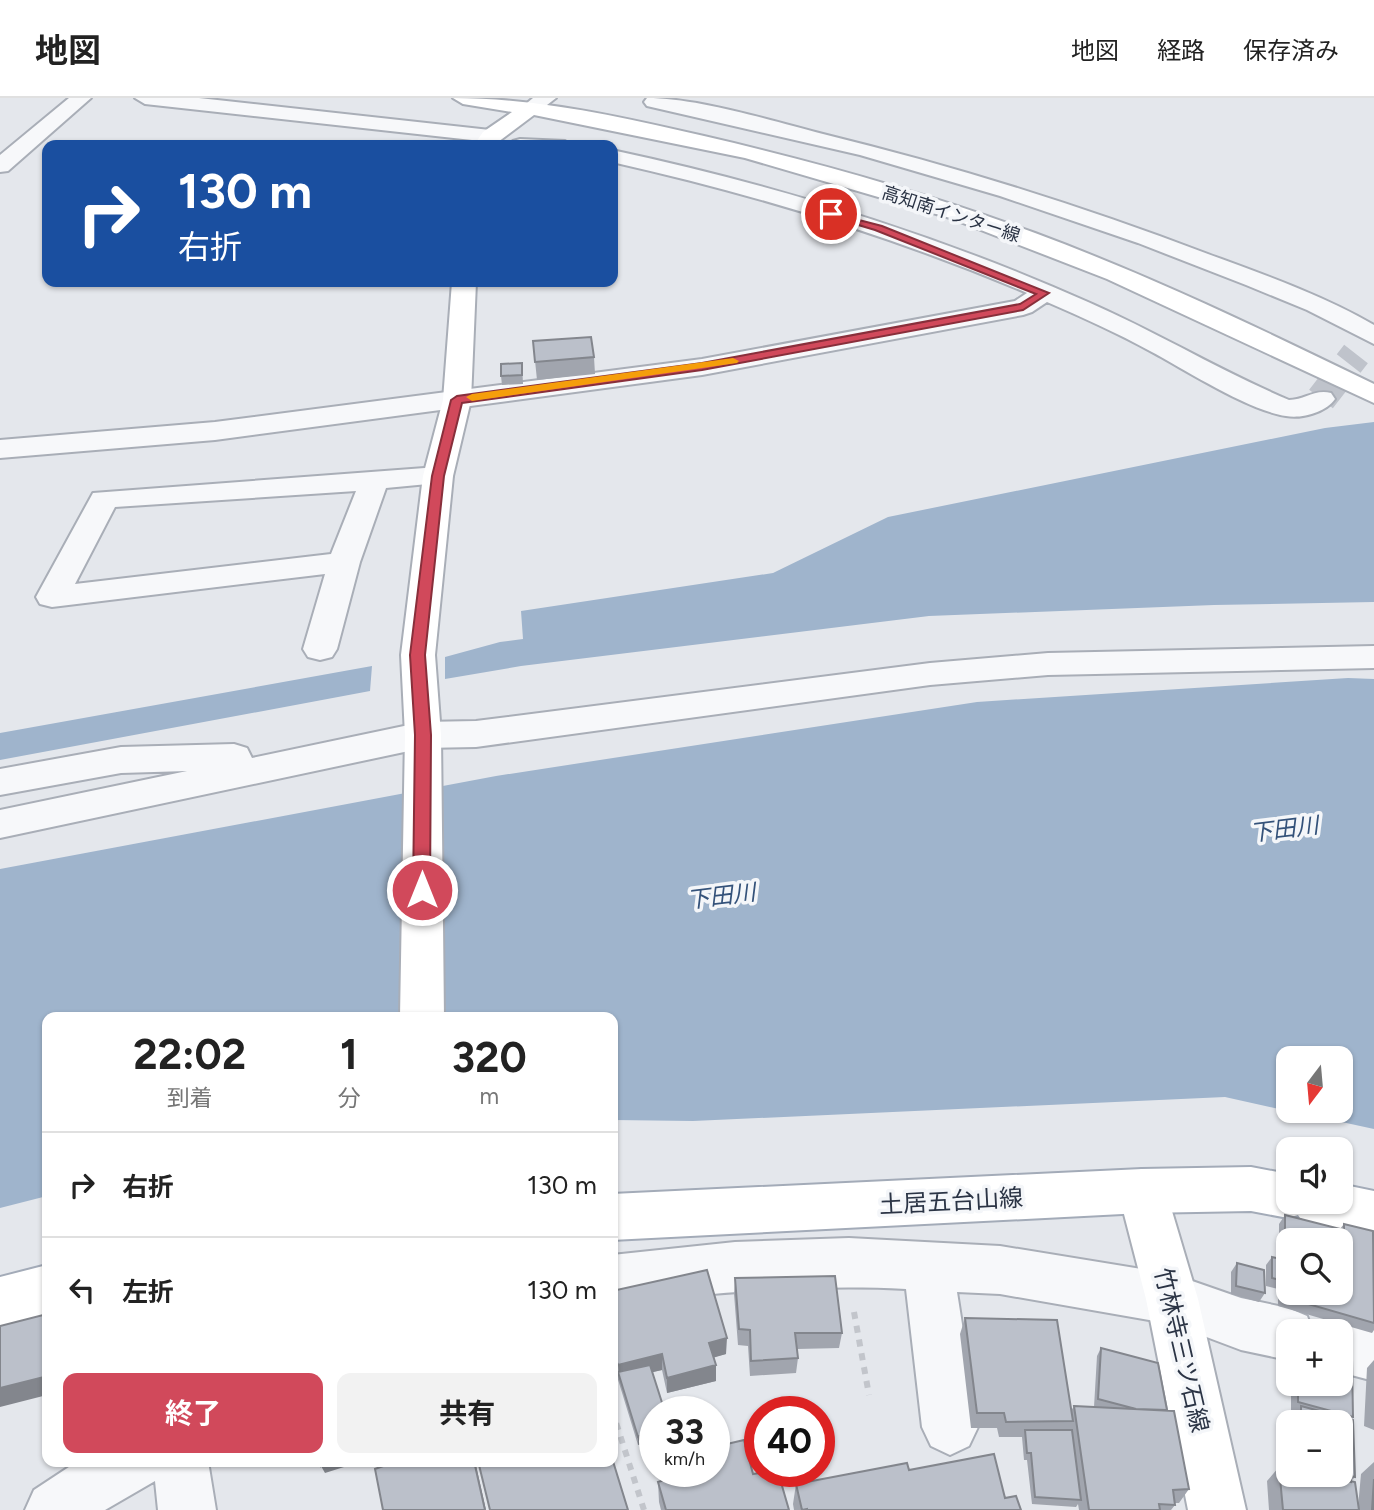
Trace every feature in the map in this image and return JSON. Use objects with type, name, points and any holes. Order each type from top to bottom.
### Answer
[{"type":"main road","name":"高知南インター線","points":[[463,98],[538,103],[716,144],[860,183],[958,214],[1077,258],[1213,315],[1374,395]]},
{"type":"main road","points":[[488,140],[538,103]]},
{"type":"main road","points":[[422,1012],[422,749],[418,655],[438,476],[457,400],[464,287]]},
{"type":"main road","name":"土居五台山線","points":[[618,1217],[1142,1191],[1251,1189],[1276,1194]]},
{"type":"main road","name":"竹林寺三ツ石線","points":[[1142,1191],[1172,1299],[1217,1510]]},
{"type":"main road","points":[[1353,1210],[1374,1214]]},
{"type":"main road","points":[[0,1302],[42,1291]]},
{"type":"street","points":[[0,166],[81,98]]},
{"type":"street","points":[[145,98],[479,140]]},
{"type":"street","points":[[666,98],[654,102],[837,142],[1069,211],[1161,243],[1287,293],[1356,324],[1368,345]]},
{"type":"street","points":[[618,158],[747,190],[878,228],[1044,293],[1143,337],[1239,388],[1287,408],[1308,407],[1321,399]]},
{"type":"street","points":[[0,449],[215,431],[702,367],[1023,307],[1044,293]]},
{"type":"street","points":[[344,562],[52,597],[104,499],[375,478],[438,476]]},
{"type":"street","points":[[320,649],[344,562],[375,478]]},
{"type":"street","points":[[0,824],[276,767],[422,749],[477,734],[930,674],[1008,667],[1162,661],[1374,657]]},
{"type":"street","points":[[0,782],[121,760],[241,757],[276,767]]},
{"type":"street","points":[[618,1279],[735,1266],[849,1262],[1000,1270],[1172,1299],[1241,1324],[1276,1331]]},
{"type":"street","points":[[928,1265],[950,1427]]},
{"type":"street","points":[[1353,1349],[1374,1355]]},
{"type":"street","points":[[181,1467],[187,1510]]},
{"type":"path","points":[[849,1262],[855,1323],[869,1395]]},
{"type":"path","points":[[618,1429],[644,1510]]},
{"type":"water","points":[[1374,422],[1374,602],[929,616],[521,666],[445,679],[445,657],[500,642],[523,639],[521,611],[773,573],[888,517],[1325,428]]},
{"type":"water","points":[[372,666],[370,691],[0,760],[0,733]]},
{"type":"water","name":"下田川","points":[[1348,678],[1374,679],[1374,1129],[1351,1124],[1353,1046],[1276,1046],[1276,1108],[1225,1097],[693,1121],[618,1120],[618,1012],[42,1012],[42,1197],[0,1208],[0,869],[496,776],[977,702]]},
{"type":"building","points":[[591,337],[594,357],[535,362],[533,341]]},
{"type":"building","points":[[522,363],[522,375],[501,376],[501,364]]},
{"type":"building","points":[[1285,1215],[1336,1228],[1285,1228]]},
{"type":"building","points":[[1344,1224],[1373,1231],[1374,1323],[1312,1305],[1353,1305],[1353,1228],[1344,1228]]},
{"type":"building","points":[[1272,1257],[1276,1258],[1276,1279],[1272,1278]]},
{"type":"building","points":[[1237,1263],[1264,1270],[1265,1293],[1236,1286]]},
{"type":"building","points":[[707,1270],[727,1338],[709,1343],[716,1365],[667,1378],[662,1354],[618,1365],[618,1290]]},
{"type":"building","points":[[835,1276],[842,1333],[795,1333],[798,1358],[751,1361],[750,1330],[739,1329],[735,1278]]},
{"type":"building","points":[[42,1315],[42,1378],[0,1388],[0,1326]]},
{"type":"building","points":[[965,1318],[1057,1320],[1073,1421],[1006,1422],[1004,1413],[977,1413]]},
{"type":"building","points":[[1101,1348],[1158,1363],[1167,1410],[1136,1409],[1098,1399]]},
{"type":"building","points":[[650,1365],[660,1396],[639,1396],[638,1437],[618,1372]]},
{"type":"building","points":[[1298,1396],[1353,1396],[1353,1410],[1327,1410],[1298,1402]]},
{"type":"building","points":[[1074,1406],[1174,1411],[1189,1489],[1173,1490],[1175,1505],[1159,1504],[1160,1510],[1089,1510]]},
{"type":"building","points":[[1353,1420],[1355,1477],[1353,1476]]},
{"type":"building","points":[[1025,1430],[1072,1430],[1081,1500],[1035,1497],[1031,1453],[1027,1453]]},
{"type":"building","points":[[744,1440],[744,1487],[782,1487],[789,1510],[666,1510],[659,1487],[730,1487],[730,1443]]},
{"type":"building","points":[[994,1454],[1005,1498],[1016,1496],[1021,1510],[802,1510],[797,1487],[835,1487],[835,1477],[907,1463],[909,1470]]},
{"type":"building","points":[[475,1467],[485,1510],[383,1510],[375,1469]]},
{"type":"building","points":[[479,1467],[615,1467],[628,1510],[490,1510]]},
{"type":"building","points":[[1374,1479],[1374,1510],[1372,1510]]},
{"type":"building","points":[[1355,1482],[1359,1510],[1283,1510],[1281,1487],[1353,1487]]},
{"type":"tunnel","points":[[1321,399],[1356,354]]},
{"type":"slow traffic","points":[[472,397],[733,361]]},
{"type":"route","points":[[422,890],[423,735],[418,655],[438,476],[457,400],[702,367],[1023,307],[1044,293],[878,228],[831,214]]}]
